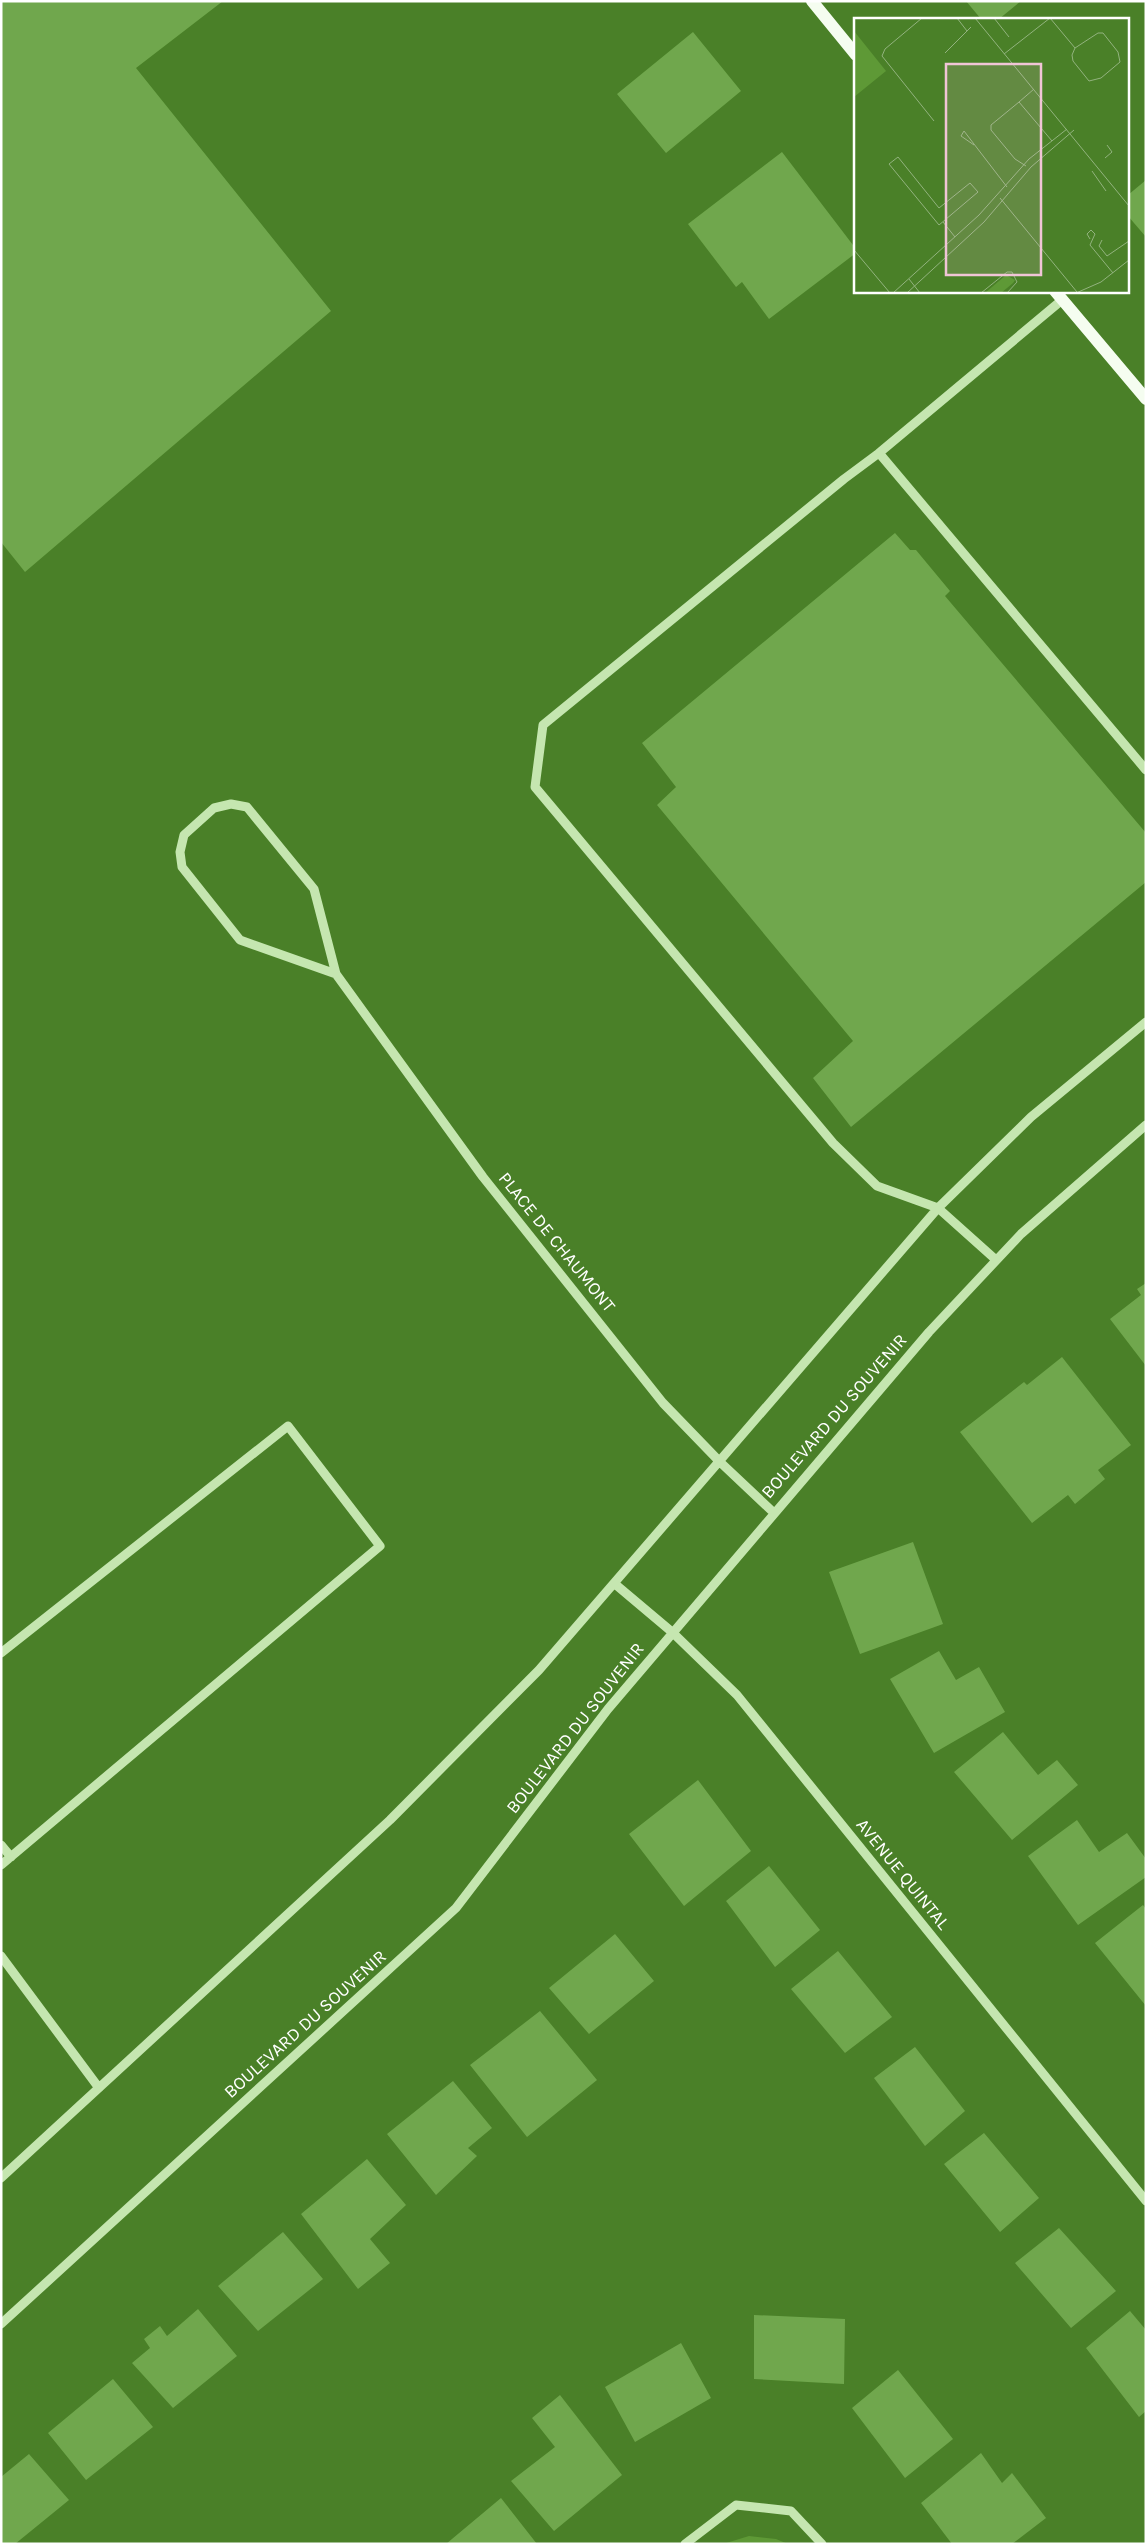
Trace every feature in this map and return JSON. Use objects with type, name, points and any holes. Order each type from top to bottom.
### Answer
[{"type":"main road","points":[[812,1],[854,53]]},
{"type":"main road","points":[[1059,296],[1146,399]]},
{"type":"street","points":[[995,1259],[938,1208],[877,1186],[833,1142],[535,787],[543,725],[844,479],[879,453],[1059,296]]},
{"type":"street","points":[[879,453],[1146,770]]},
{"type":"street","name":"PLACE DE CHAUMONT","points":[[336,974],[240,940],[182,867],[180,852],[184,835],[214,808],[231,804],[247,807],[314,889],[336,974],[483,1176],[663,1403],[720,1462],[773,1512]]},
{"type":"street","points":[[1,2178],[390,1820],[539,1670],[720,1462],[841,1318],[938,1208],[1031,1117],[1146,1022]]},
{"type":"street","name":"BOULEVARD DU SOUVENIR","points":[[1,2324],[456,1908],[608,1709],[773,1512],[928,1332],[995,1259],[1049,1208],[1146,1125]]},
{"type":"street","points":[[1,1654],[288,1426],[380,1546],[1,1865]]},
{"type":"street","name":"AVENUE QUINTAL","points":[[615,1584],[672,1632],[721,1678],[753,1714],[1146,2201]]},
{"type":"street","points":[[1,1844],[11,1856]]},
{"type":"street","points":[[1,1956],[99,2088]]},
{"type":"street","points":[[686,2544],[736,2505],[791,2511],[822,2544]]},
{"type":"green space","points":[[749,2536],[776,2539],[788,2544],[723,2544]]},
{"type":"building","points":[[1,1],[223,1],[136,68],[331,311],[25,572],[1,542]]},
{"type":"building","points":[[966,1],[1021,1],[1000,18],[980,18]]},
{"type":"building","points":[[693,32],[741,91],[666,153],[617,94]]},
{"type":"building","points":[[782,152],[854,246],[854,255],[769,319],[742,282],[736,287],[688,224]]},
{"type":"building","points":[[1146,180],[1146,237],[1130,218],[1130,193]]},
{"type":"building","points":[[895,533],[910,550],[916,550],[950,591],[945,596],[1146,833],[1146,882],[851,1127],[813,1078],[853,1041],[657,805],[676,787],[642,743]]},
{"type":"building","points":[[1146,1283],[1146,1366],[1110,1319],[1141,1295],[1137,1289]]},
{"type":"building","points":[[1062,1357],[1131,1445],[1098,1470],[1105,1479],[1075,1504],[1068,1495],[1032,1523],[960,1432],[1024,1382],[1027,1385]]},
{"type":"building","points":[[913,1542],[943,1624],[860,1654],[829,1572]]},
{"type":"building","points":[[939,1651],[956,1680],[979,1667],[1005,1712],[934,1753],[890,1679]]},
{"type":"building","points":[[1003,1732],[1038,1775],[1057,1760],[1078,1785],[1012,1840],[954,1772]]},
{"type":"building","points":[[698,1780],[751,1851],[684,1906],[629,1834]]},
{"type":"building","points":[[1077,1820],[1099,1852],[1127,1833],[1146,1859],[1146,1877],[1078,1925],[1028,1856]]},
{"type":"building","points":[[769,1866],[820,1930],[775,1967],[726,1901]]},
{"type":"building","points":[[1143,1905],[1146,1909],[1146,2006],[1095,1943]]},
{"type":"building","points":[[615,1934],[654,1981],[589,2034],[549,1988]]},
{"type":"building","points":[[838,1951],[892,2017],[845,2053],[791,1989]]},
{"type":"building","points":[[540,2011],[597,2080],[527,2137],[470,2065]]},
{"type":"building","points":[[915,2047],[965,2111],[925,2146],[874,2078]]},
{"type":"building","points":[[453,2081],[492,2128],[468,2148],[477,2156],[436,2195],[387,2134]]},
{"type":"building","points":[[984,2133],[1039,2198],[1000,2232],[944,2164]]},
{"type":"building","points":[[367,2159],[406,2205],[370,2239],[390,2263],[358,2289],[301,2214]]},
{"type":"building","points":[[1059,2228],[1116,2291],[1071,2328],[1015,2263]]},
{"type":"building","points":[[283,2232],[323,2279],[258,2331],[218,2286]]},
{"type":"building","points":[[198,2309],[237,2356],[173,2408],[132,2363],[150,2348],[144,2339],[160,2326],[167,2336]]},
{"type":"building","points":[[1130,2311],[1146,2330],[1146,2411],[1139,2417],[1086,2348]]},
{"type":"building","points":[[754,2315],[845,2319],[844,2384],[754,2379]]},
{"type":"building","points":[[681,2343],[711,2398],[635,2442],[605,2387]]},
{"type":"building","points":[[898,2370],[953,2439],[905,2478],[852,2408]]},
{"type":"building","points":[[113,2379],[153,2427],[86,2480],[48,2433]]},
{"type":"building","points":[[560,2395],[622,2475],[554,2531],[511,2481],[555,2447],[532,2418]]},
{"type":"building","points":[[981,2453],[1002,2483],[1012,2473],[1046,2518],[1012,2544],[952,2544],[921,2503]]},
{"type":"building","points":[[29,2454],[69,2500],[15,2544],[1,2544],[1,2477]]},
{"type":"building","points":[[501,2498],[537,2544],[446,2544]]}]
